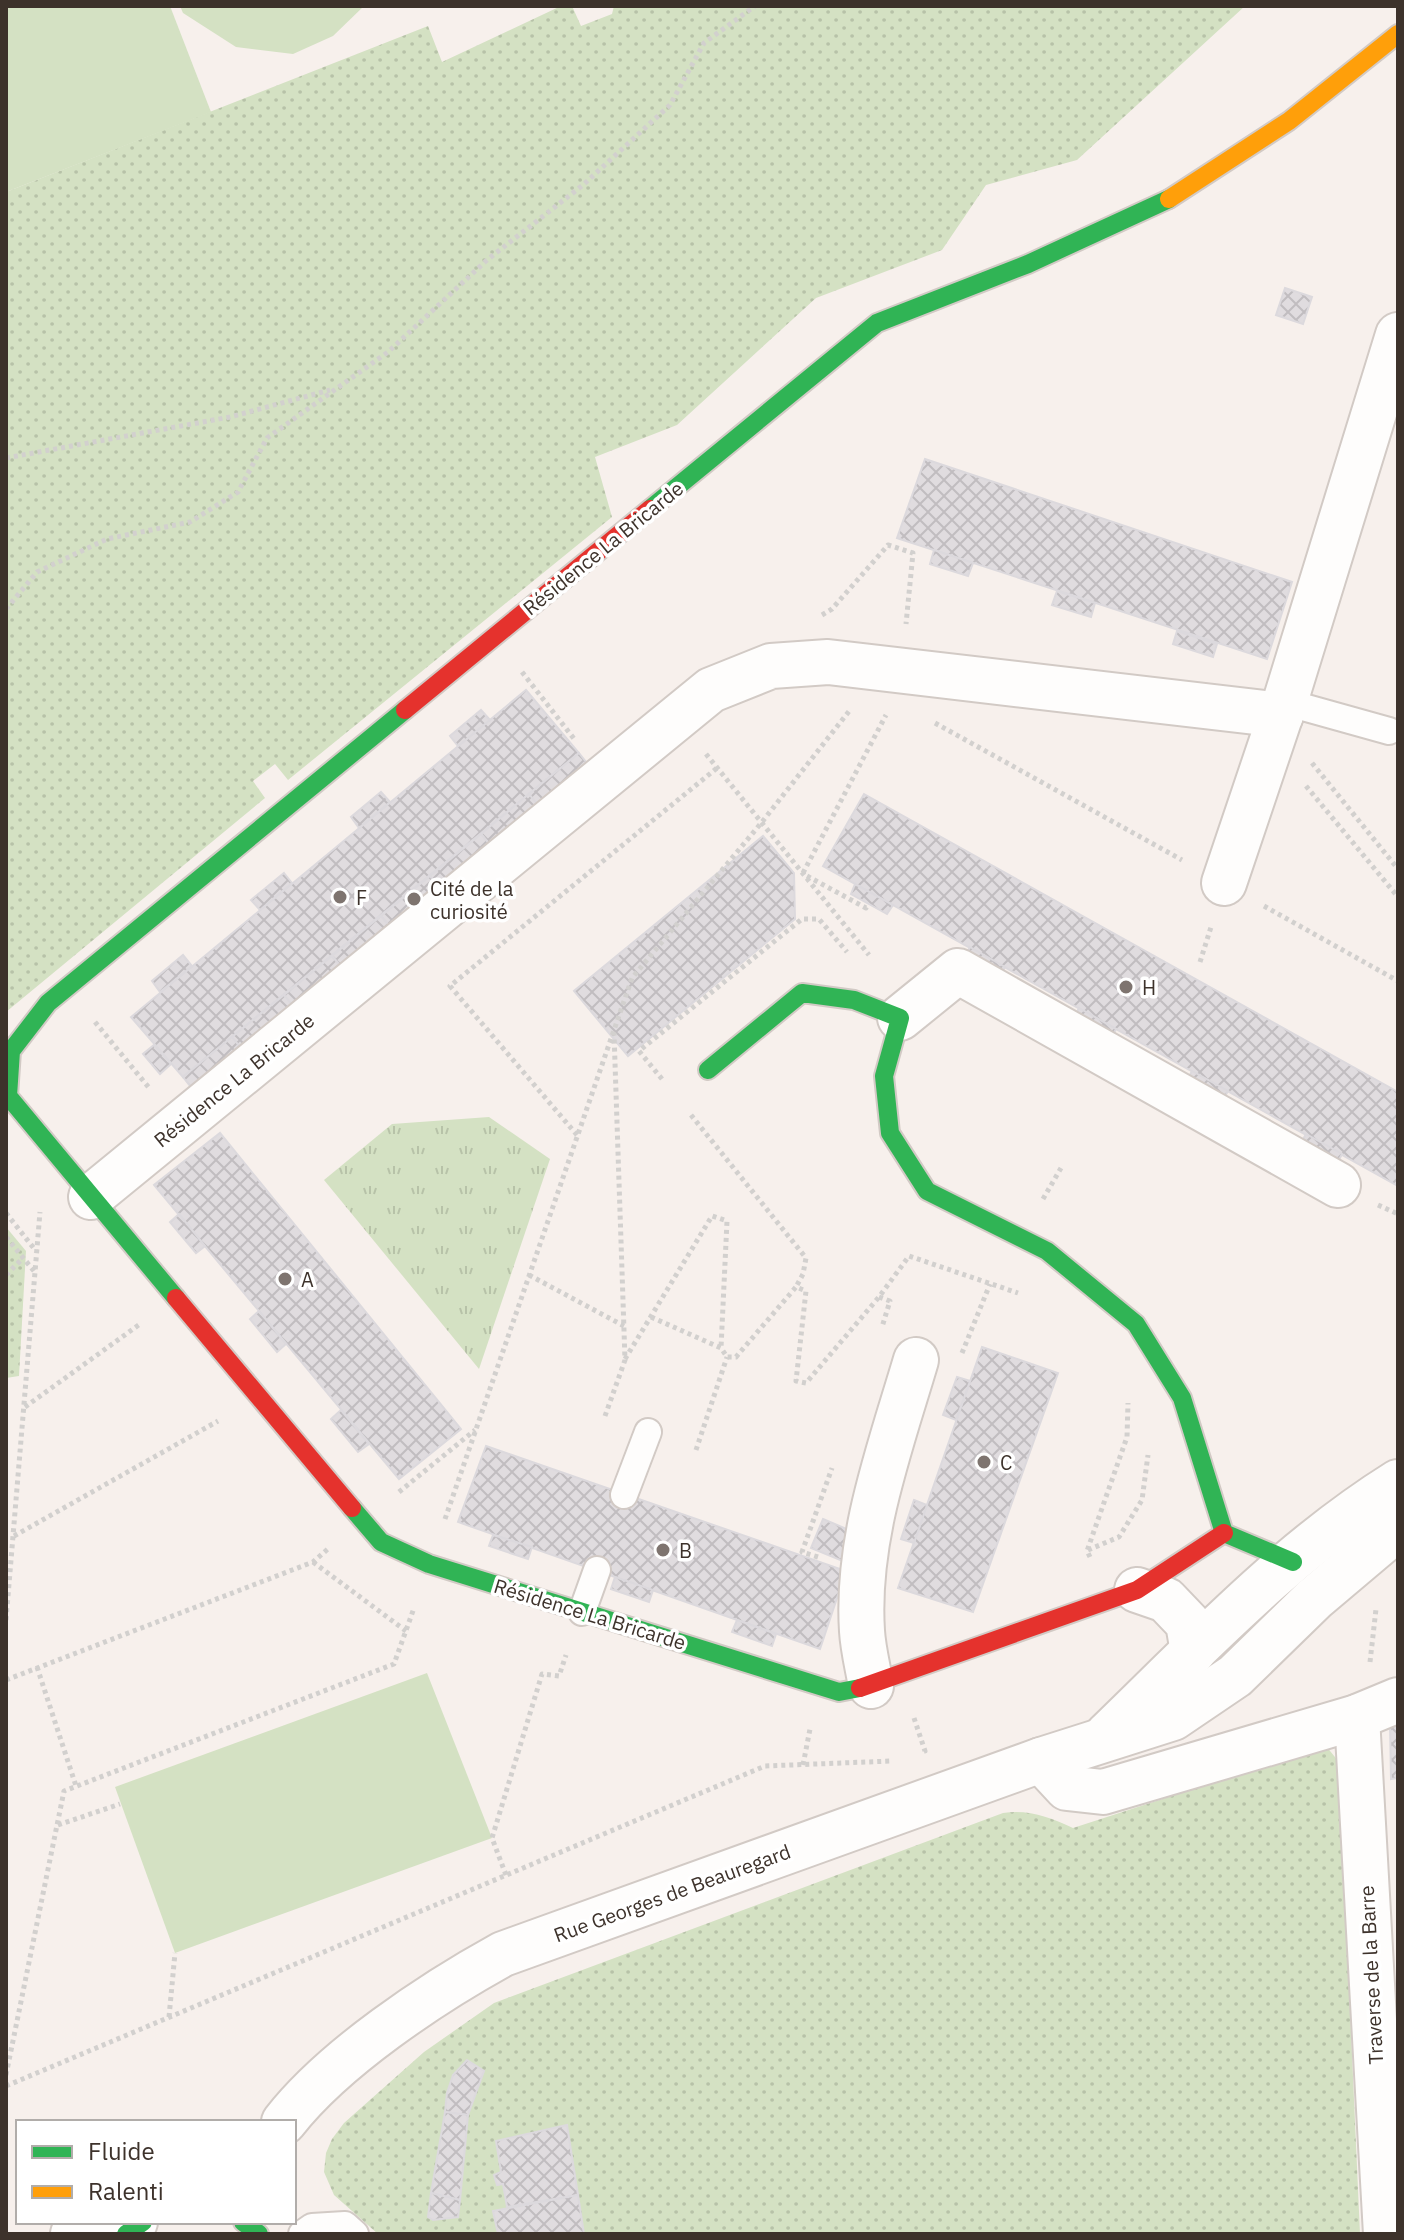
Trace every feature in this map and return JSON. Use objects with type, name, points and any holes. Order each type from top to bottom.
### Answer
[{"type":"street","name":"Résidence La Bricarde","points":[[1224,1533],[1137,1590],[871,1686],[839,1692],[429,1564],[381,1542],[46,1143],[8,1096],[11,1051],[48,1003],[877,323],[1028,264],[1162,204],[1289,121],[1398,34]]},
{"type":"street","points":[[1224,883],[1283,708],[1398,335]]},
{"type":"street","name":"Résidence La Bricarde","points":[[91,1197],[711,690],[771,666],[828,662],[897,685],[1283,708]]},
{"type":"street","points":[[1235,1676],[1270,1630],[1294,1587],[1293,1562],[1224,1533],[1182,1398],[1136,1324],[1047,1251],[927,1191],[890,1133],[884,1076],[900,1018],[958,971],[1338,1185]]},
{"type":"street","points":[[708,1070],[802,993],[854,1000],[900,1018]]},
{"type":"street","points":[[871,1686],[862,1632],[864,1577],[873,1506],[916,1360]]},
{"type":"street","name":"Rue Georges de Beauregard","points":[[1103,1740],[1235,1610],[1339,1521],[1398,1482]]},
{"type":"street","name":"Rue Georges de Beauregard","points":[[286,2120],[301,2101],[357,2052],[453,1982],[503,1954],[1041,1760],[1173,1718],[1235,1676],[1314,1599],[1398,1528]]},
{"type":"street","points":[[1137,1590],[1166,1600],[1188,1623],[1193,1652]]},
{"type":"street","points":[[1041,1760],[1067,1788],[1103,1792],[1357,1717],[1398,1700]]},
{"type":"street","name":"Traverse de la Barre","points":[[1357,1717],[1386,2234]]},
{"type":"street","points":[[73,2234],[125,2224]]},
{"type":"lane","points":[[1283,708],[1389,731]]},
{"type":"lane","points":[[624,1495],[648,1432]]},
{"type":"lane","points":[[582,1612],[597,1570]]},
{"type":"lane","points":[[302,2234],[312,2227],[345,2225],[355,2234]]},
{"type":"path","points":[[6,609],[37,572],[107,539],[190,522],[238,492],[267,438],[388,352],[487,260],[583,185],[670,105],[704,43],[755,6]]},
{"type":"path","points":[[6,458],[230,417],[334,389]]},
{"type":"path","points":[[803,873],[897,685],[1224,883],[1398,981]]},
{"type":"path","points":[[537,692],[576,741]]},
{"type":"path","points":[[6,2075],[64,1791],[394,1664],[632,978],[854,706]]},
{"type":"path","points":[[1311,762],[1398,869]]},
{"type":"path","points":[[577,1135],[450,986],[717,768],[875,963]]},
{"type":"path","points":[[803,873],[866,908],[868,904]]},
{"type":"path","points":[[614,1028],[625,1360]]},
{"type":"path","points":[[109,1039],[129,1064]]},
{"type":"path","points":[[6,1620],[46,1143]]},
{"type":"path","points":[[6,1213],[37,1252]]},
{"type":"path","points":[[605,1416],[625,1360],[712,1216],[727,1221],[721,1348]]},
{"type":"path","points":[[6,1237],[35,1272]]},
{"type":"path","points":[[796,1287],[806,1291],[796,1381],[806,1383],[879,1297],[909,1256],[1031,1297]]},
{"type":"path","points":[[6,1275],[23,1258]]},
{"type":"path","points":[[727,1357],[736,1357],[796,1287],[806,1258]]},
{"type":"path","points":[[529,1275],[624,1326]]},
{"type":"path","points":[[879,1297],[890,1301],[881,1329]]},
{"type":"path","points":[[24,1407],[176,1298]]},
{"type":"path","points":[[651,1317],[721,1348],[727,1357]]},
{"type":"path","points":[[696,1450],[727,1357]]},
{"type":"path","points":[[1122,1392],[1134,1416]]},
{"type":"path","points":[[13,1537],[260,1397]]},
{"type":"path","points":[[1129,1404],[1127,1437],[1087,1551],[1119,1537],[1127,1525],[1142,1500],[1148,1453]]},
{"type":"path","points":[[6,1680],[313,1562],[475,1429]]},
{"type":"path","points":[[313,1562],[406,1631]]},
{"type":"path","points":[[37,1667],[76,1786]]},
{"type":"path","points":[[506,1875],[492,1838],[542,1674]]},
{"type":"path","points":[[57,1826],[120,1804]]},
{"type":"path","points":[[169,2017],[175,1953]]},
{"type":"green space","points":[[6,6],[170,6],[211,112],[6,192]]},
{"type":"green space","points":[[180,6],[364,6],[333,36],[293,54],[236,47],[183,13]]},
{"type":"green space","points":[[561,6],[572,6],[581,26],[612,14],[614,6],[1245,6],[1077,160],[986,185],[942,250],[816,298],[677,425],[595,457],[612,517],[288,780],[275,764],[253,781],[265,798],[6,1012],[6,192],[428,26],[442,62]]},
{"type":"green space","points":[[489,1117],[550,1159],[479,1369],[324,1180],[392,1124]]},
{"type":"green space","points":[[6,1227],[26,1251],[19,1376],[6,1378]]},
{"type":"green space","points":[[427,1673],[492,1838],[175,1953],[115,1787]]},
{"type":"green space","points":[[1326,1746],[1339,1762],[1360,2234],[378,2234],[334,2195],[324,2172],[326,2153],[344,2123],[424,2052],[494,2003],[1003,1813],[1039,1815],[1073,1828]]},
{"type":"building","points":[[1285,288],[1312,297],[1303,324],[1276,315]]},
{"type":"building","points":[[925,459],[1292,582],[1267,659],[897,538]]},
{"type":"building","points":[[934,550],[973,563],[968,576],[930,564]]},
{"type":"building","points":[[1057,591],[1095,603],[1091,617],[1052,605]]},
{"type":"building","points":[[1177,631],[1217,644],[1213,657],[1173,644]]},
{"type":"building","name":"F","points":[[526,690],[579,753],[183,1077],[131,1017]]},
{"type":"building","points":[[481,710],[490,720],[458,746],[450,736]]},
{"type":"building","points":[[579,753],[590,767],[540,808],[529,794]]},
{"type":"building","points":[[381,792],[390,802],[359,828],[351,817]]},
{"type":"building","points":[[529,794],[540,808],[492,847],[481,834]]},
{"type":"building","name":"H","points":[[864,794],[1398,1092],[1398,1186],[823,866]]},
{"type":"building","points":[[481,834],[492,847],[441,889],[430,876]]},
{"type":"building","points":[[763,836],[794,873],[795,919],[628,1056],[574,991]]},
{"type":"building","points":[[284,873],[292,883],[260,910],[251,900]]},
{"type":"building","points":[[430,876],[441,889],[392,929],[381,916]]},
{"type":"building","points":[[855,884],[893,905],[887,914],[851,894]]},
{"type":"building","points":[[381,916],[392,929],[343,969],[332,956]]},
{"type":"building","points":[[970,947],[1005,967],[998,979],[963,960]]},
{"type":"building","points":[[183,955],[192,966],[160,992],[152,981]]},
{"type":"building","points":[[332,956],[343,969],[295,1009],[284,995]]},
{"type":"building","points":[[284,995],[295,1009],[243,1051],[232,1037]]},
{"type":"building","points":[[1079,1008],[1116,1029],[1110,1041],[1073,1020]]},
{"type":"building","points":[[232,1037],[243,1051],[194,1091],[183,1077]]},
{"type":"building","points":[[154,1045],[171,1064],[160,1074],[143,1054]]},
{"type":"building","points":[[1192,1071],[1228,1091],[1222,1102],[1186,1083]]},
{"type":"building","name":"A","points":[[220,1133],[461,1429],[399,1479],[154,1185]]},
{"type":"building","points":[[1306,1134],[1342,1154],[1336,1166],[1299,1146]]},
{"type":"building","points":[[179,1214],[205,1246],[196,1253],[170,1222]]},
{"type":"building","points":[[259,1311],[286,1344],[277,1352],[250,1319]]},
{"type":"building","name":"C","points":[[982,1347],[1058,1373],[973,1612],[898,1588]]},
{"type":"building","points":[[957,1377],[970,1381],[956,1420],[943,1415]]},
{"type":"building","points":[[341,1410],[369,1444],[358,1452],[331,1419]]},
{"type":"building","name":"B","points":[[486,1446],[846,1571],[820,1649],[458,1522]]},
{"type":"building","points":[[914,1500],[927,1505],[914,1543],[901,1539]]},
{"type":"building","points":[[823,1519],[856,1533],[845,1562],[811,1548]]},
{"type":"building","points":[[493,1535],[532,1547],[528,1559],[489,1546]]},
{"type":"building","points":[[615,1577],[653,1590],[649,1602],[611,1589]]},
{"type":"building","points":[[737,1620],[776,1634],[772,1646],[732,1632]]},
{"type":"building","points":[[1398,1721],[1398,1778],[1391,1779],[1390,1723]]},
{"type":"building","points":[[467,2060],[484,2071],[468,2115],[445,2112],[453,2075]]},
{"type":"building","points":[[445,2112],[468,2115],[460,2200],[431,2193]]},
{"type":"building","points":[[567,2125],[578,2195],[507,2207],[503,2184],[497,2185],[494,2175],[501,2172],[496,2141]]},
{"type":"building","points":[[431,2193],[460,2200],[458,2217],[433,2220],[428,2217]]},
{"type":"building","points":[[578,2195],[584,2234],[498,2234],[493,2211]]},
{"type":"traffic: fast","points":[[650,509],[877,323],[1028,264],[1169,199]]},
{"type":"traffic: fast","points":[[176,1298],[8,1096],[11,1051],[48,1003],[405,710]]},
{"type":"traffic: fast","points":[[708,1070],[802,993],[854,1000],[900,1018],[884,1076],[890,1133],[927,1191],[1047,1251],[1136,1324],[1182,1398],[1224,1533],[1293,1562]]},
{"type":"traffic: fast","points":[[352,1508],[381,1542],[429,1564],[839,1692],[860,1688]]},
{"type":"traffic: fast","points":[[126,2234],[140,2224]]},
{"type":"traffic: fast","points":[[246,2224],[259,2234]]},
{"type":"traffic: slow","points":[[1169,199],[1289,121],[1398,34]]},
{"type":"traffic: jam","points":[[405,710],[650,509]]},
{"type":"traffic: jam","points":[[176,1298],[352,1508]]},
{"type":"traffic: jam","points":[[860,1688],[1137,1590],[1224,1533]]},
{"type":"place","name":"F","points":[[340,897]]},
{"type":"place","name":"Cité de la curiosité","points":[[414,899]]},
{"type":"place","name":"H","points":[[1126,987]]},
{"type":"place","name":"A","points":[[285,1279]]},
{"type":"place","name":"C","points":[[984,1462]]},
{"type":"place","name":"B","points":[[663,1550]]}]
